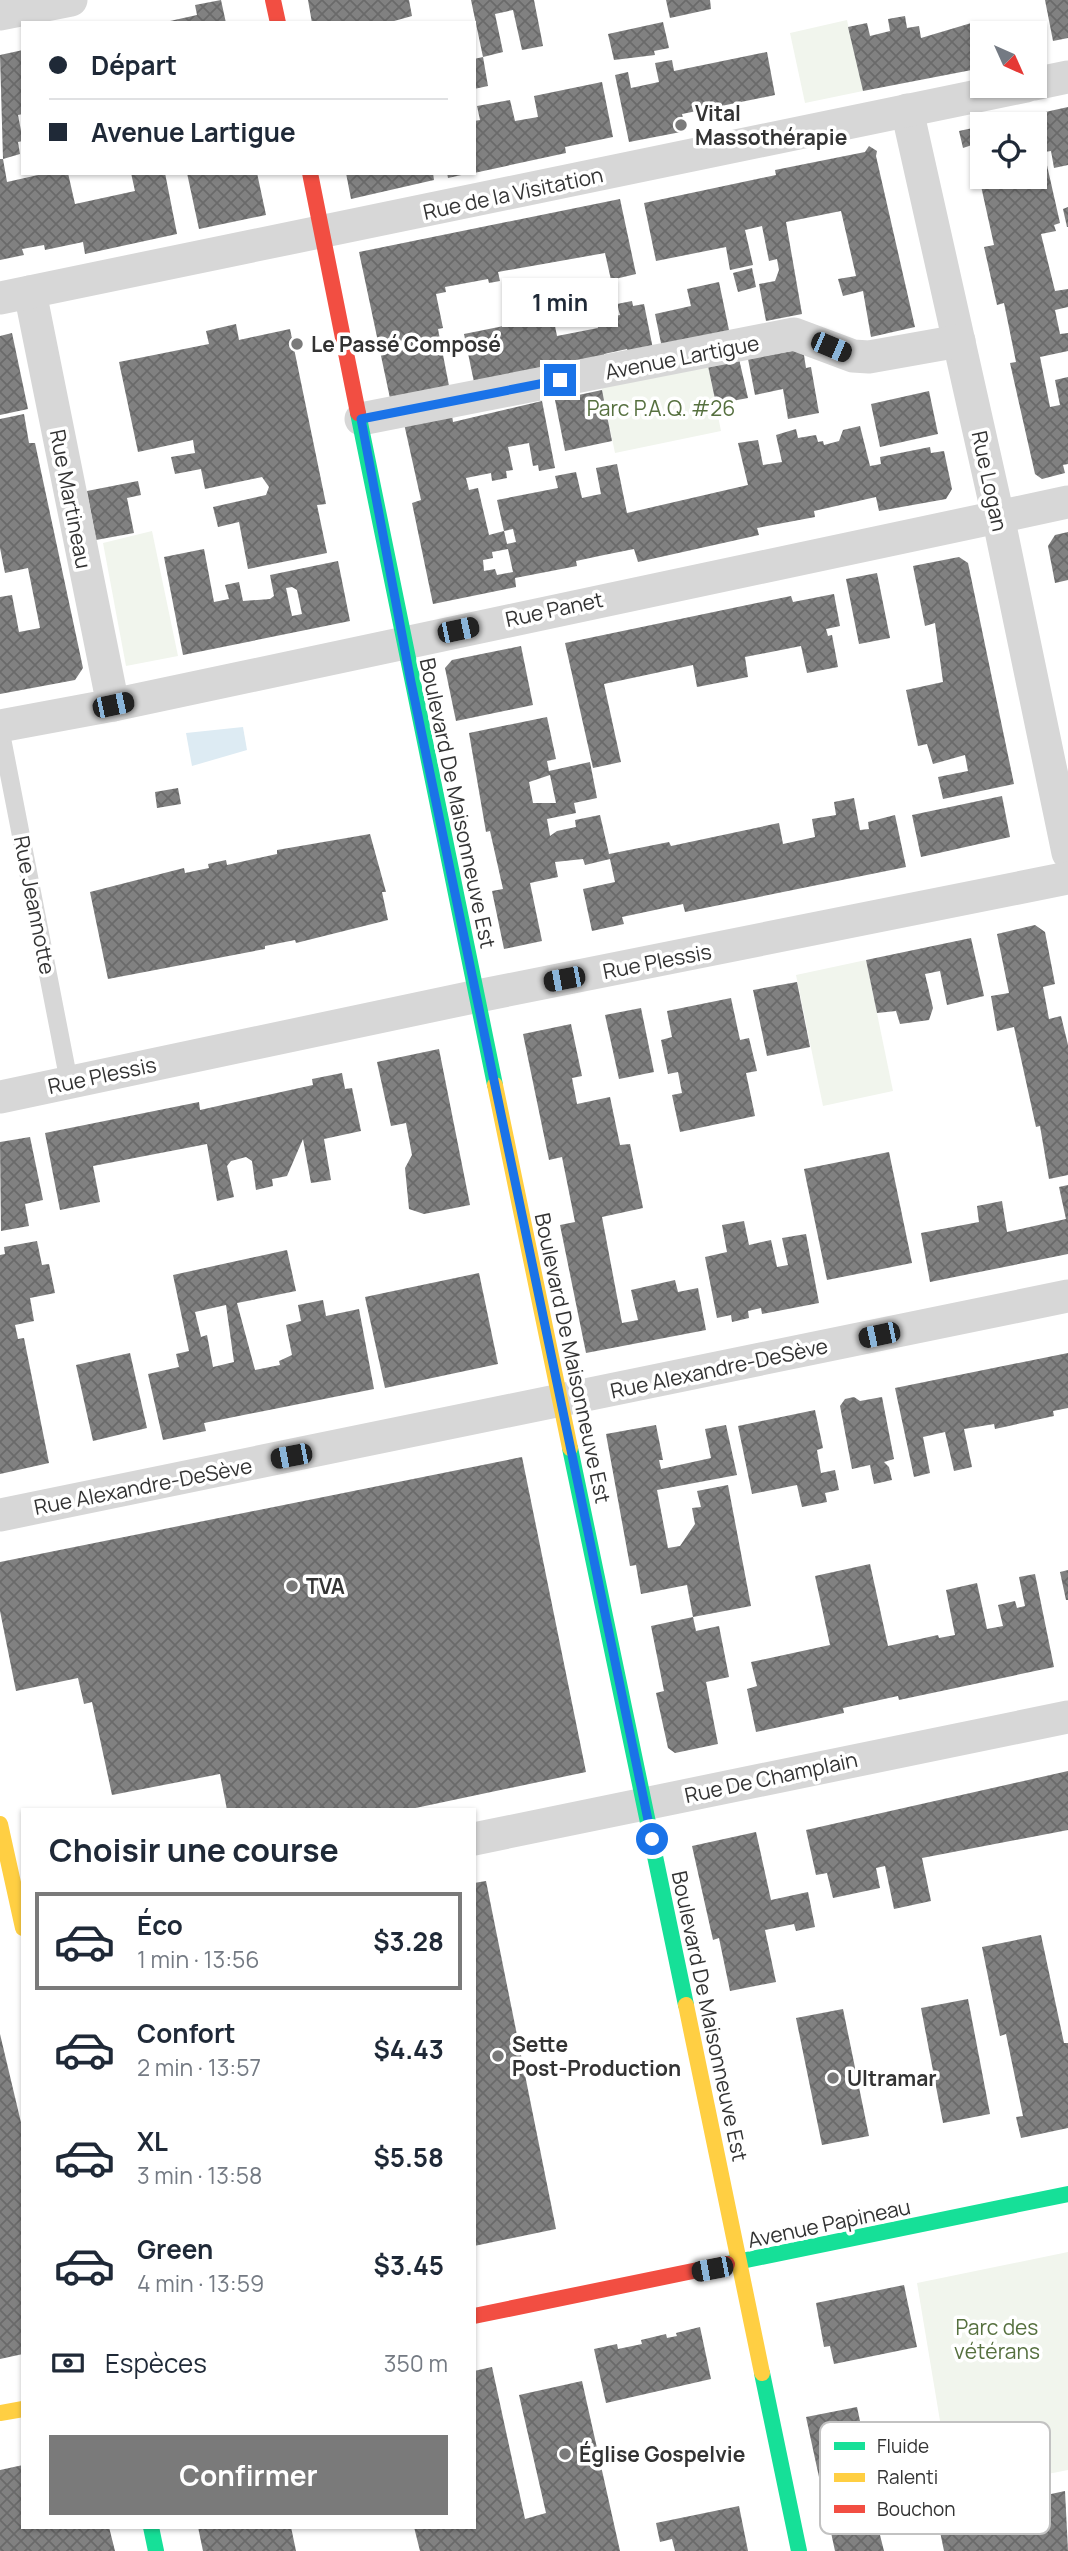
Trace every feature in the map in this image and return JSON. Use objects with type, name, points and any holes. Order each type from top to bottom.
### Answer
[{"type":"street","points":[[0,14],[71,0]]},
{"type":"street","points":[[273,0],[278,21]]},
{"type":"street","points":[[1047,81],[1068,77]]},
{"type":"street","name":"Rue de la Visitation","points":[[15,295],[970,97]]},
{"type":"street","name":"Rue Logan","points":[[907,110],[998,516],[1068,853]]},
{"type":"street","name":"Boulevard De Maisonneuve Est","points":[[310,175],[361,419],[403,642],[799,2551]]},
{"type":"street","name":"Rue Martineau","points":[[15,295],[113,705]]},
{"type":"street","name":"Avenue Lartigue","points":[[361,419],[794,334],[853,356],[869,357],[959,341]]},
{"type":"street","name":"Rue Panet","points":[[0,727],[1068,502]]},
{"type":"street","name":"Rue Plessis","points":[[0,1097],[478,996],[1068,878]]},
{"type":"street","name":"Rue Alexandre-DeSève","points":[[0,1515],[1068,1296]]},
{"type":"street","name":"Rue De Champlain","points":[[476,1839],[1068,1717]]},
{"type":"street","points":[[0,1824],[21,1919]]},
{"type":"street","points":[[0,1939],[21,1934]]},
{"type":"street","name":"Avenue Papineau","points":[[476,2316],[1068,2194]]},
{"type":"street","points":[[0,2413],[21,2409]]},
{"type":"street","points":[[151,2529],[156,2551]]},
{"type":"lane","name":"Rue Jeannotte","points":[[0,727],[69,1082]]},
{"type":"green space","points":[[847,20],[863,91],[805,103],[790,33]]},
{"type":"green space","name":"Parc P.A.Q. #26","points":[[708,366],[721,431],[615,453],[601,385]]},
{"type":"green space","points":[[152,531],[178,656],[126,666],[103,543]]},
{"type":"green space","points":[[866,960],[893,1091],[823,1106],[796,975]]},
{"type":"green space","name":"Parc des vétérans","points":[[1068,2252],[1068,2470],[1050,2474],[1050,2422],[940,2422],[917,2283]]},
{"type":"shaded area","points":[[243,727],[247,750],[192,766],[186,733]]},
{"type":"building","points":[[221,0],[226,21],[170,21],[197,15],[195,5]]},
{"type":"building","points":[[308,0],[409,0],[412,16],[394,21],[312,21]]},
{"type":"building","points":[[471,0],[534,0],[543,46],[522,50],[513,10],[495,14],[503,52],[483,57]]},
{"type":"building","points":[[666,0],[710,0],[711,9],[670,18]]},
{"type":"building","points":[[1045,0],[1068,0],[1068,38],[1053,41]]},
{"type":"building","points":[[905,16],[907,28],[919,26],[921,38],[970,23],[970,70],[863,91],[848,27],[867,23],[870,36],[890,31],[888,19]]},
{"type":"building","points":[[663,22],[669,48],[654,51],[655,55],[614,60],[608,34]]},
{"type":"building","points":[[21,50],[21,114],[18,115],[21,131],[21,141],[18,142],[20,154],[3,159],[0,55]]},
{"type":"building","points":[[767,52],[775,95],[682,114],[686,131],[629,142],[615,75],[628,72],[631,88],[659,82],[655,63],[672,60],[674,71]]},
{"type":"building","points":[[483,57],[488,86],[476,89],[476,59]]},
{"type":"building","points":[[602,82],[613,137],[565,147],[566,153],[476,173],[476,121],[480,120],[477,106],[510,100],[515,121],[538,117],[534,96]]},
{"type":"building","points":[[1068,107],[1068,165],[1054,168],[1051,151],[1047,152],[1045,112]]},
{"type":"building","points":[[970,129],[970,146],[963,148],[959,131]]},
{"type":"building","points":[[869,146],[877,151],[915,327],[871,337],[863,291],[843,296],[838,279],[856,276],[841,211],[786,222],[802,314],[766,321],[759,284],[775,281],[779,270],[777,259],[769,261],[762,226],[745,230],[753,265],[730,270],[726,247],[656,261],[644,203],[776,175],[775,170],[865,152]]},
{"type":"building","points":[[0,159],[3,159],[7,182],[38,175],[68,175],[75,204],[135,191],[131,175],[165,175],[177,234],[85,254],[83,242],[45,250],[44,245],[22,249],[24,255],[0,260]]},
{"type":"building","points":[[1047,165],[1060,223],[1054,225],[1056,231],[1041,234],[1055,291],[1068,289],[1068,307],[1055,310],[1060,334],[1068,333],[1068,351],[1040,357],[1050,407],[1060,405],[1055,380],[1068,377],[1068,464],[1063,465],[1065,473],[1042,479],[1035,474],[1010,363],[1016,362],[1004,303],[997,305],[984,247],[994,245],[982,189],[1047,189]]},
{"type":"building","points":[[187,175],[257,175],[266,215],[199,229]]},
{"type":"building","points":[[346,175],[433,175],[434,180],[351,199]]},
{"type":"building","points":[[620,199],[636,274],[611,280],[605,253],[498,272],[500,281],[489,283],[488,279],[445,287],[446,292],[436,294],[443,328],[438,329],[450,391],[391,403],[359,252]]},
{"type":"building","points":[[1068,207],[1068,227],[1067,227],[1063,209]]},
{"type":"building","points":[[752,268],[756,287],[738,292],[733,273]]},
{"type":"building","points":[[719,282],[730,335],[662,348],[655,314],[691,306],[687,289]]},
{"type":"building","points":[[632,301],[633,306],[644,304],[653,349],[628,354],[627,349],[604,354],[605,360],[475,387],[464,334],[553,316],[557,336],[598,328],[596,320],[620,315],[617,304]]},
{"type":"building","points":[[236,324],[239,340],[290,329],[326,504],[317,505],[327,553],[248,569],[239,522],[218,527],[213,507],[266,495],[269,487],[262,477],[205,489],[201,469],[175,474],[171,457],[195,453],[193,440],[138,452],[119,362],[209,344],[206,331]]},
{"type":"building","points":[[12,333],[28,409],[0,415],[0,336]]},
{"type":"building","points":[[803,349],[806,368],[811,367],[819,413],[788,419],[783,389],[755,395],[748,359]]},
{"type":"building","points":[[739,359],[748,398],[716,404],[708,366]]},
{"type":"building","points":[[602,390],[612,441],[565,451],[555,400]]},
{"type":"building","points":[[929,391],[938,434],[880,447],[871,404]]},
{"type":"building","points":[[542,401],[555,468],[539,471],[538,465],[533,466],[529,443],[508,447],[513,470],[506,471],[507,478],[492,481],[491,473],[466,478],[469,490],[478,488],[489,535],[504,531],[497,500],[558,488],[555,476],[576,472],[582,498],[601,494],[596,468],[617,464],[627,513],[748,485],[738,443],[758,440],[763,465],[782,462],[776,435],[796,429],[798,438],[816,435],[818,442],[823,441],[824,445],[839,441],[843,430],[860,426],[870,466],[881,464],[880,457],[930,447],[931,453],[944,451],[952,489],[946,499],[879,511],[876,497],[814,511],[815,517],[757,528],[759,535],[638,562],[634,549],[576,561],[577,566],[515,578],[516,587],[433,604],[412,503],[421,500],[403,419],[451,409],[453,422]],"holes":[[[513,529],[516,542],[507,544],[504,531]],[[508,549],[513,572],[497,575],[495,569],[484,571],[483,560],[493,558],[492,552]]]},
{"type":"building","points":[[24,414],[29,443],[35,443],[83,668],[75,680],[0,694],[0,597],[12,595],[19,632],[40,628],[28,568],[5,573],[0,548],[0,419]]},
{"type":"building","points":[[138,481],[141,495],[127,498],[134,533],[96,540],[87,491]]},
{"type":"building","points":[[1068,532],[1068,580],[1055,583],[1048,546],[1055,535]]},
{"type":"building","points":[[204,549],[214,602],[229,599],[225,585],[239,582],[243,601],[270,599],[274,596],[270,575],[338,561],[350,621],[183,655],[164,557]],"holes":[[[286,588],[297,590],[302,614],[292,616]]]},
{"type":"building","points":[[959,557],[968,563],[1014,784],[943,799],[938,777],[968,771],[965,755],[933,764],[927,744],[918,746],[906,690],[943,682],[935,623],[925,626],[913,566]]},
{"type":"building","points":[[877,573],[890,638],[859,644],[846,579]]},
{"type":"building","points":[[834,594],[840,626],[826,629],[828,636],[832,635],[838,667],[807,673],[801,646],[745,657],[748,677],[697,687],[693,665],[604,684],[621,762],[593,768],[565,643],[791,596],[793,602]]},
{"type":"building","points":[[521,646],[533,705],[456,721],[445,668],[452,660]]},
{"type":"building","points":[[547,717],[556,759],[547,761],[549,771],[590,762],[597,798],[574,803],[576,813],[547,819],[550,836],[557,831],[576,827],[575,820],[600,815],[609,854],[669,842],[671,846],[779,823],[783,844],[815,837],[812,819],[836,815],[834,802],[854,798],[860,830],[869,829],[868,822],[895,815],[906,867],[685,912],[683,904],[622,917],[624,924],[592,931],[583,889],[615,882],[610,859],[585,865],[583,859],[555,862],[558,877],[530,883],[542,941],[504,949],[492,891],[503,889],[490,831],[486,832],[469,733]],"holes":[[[550,775],[556,803],[533,803],[529,782]]]},
{"type":"building","points":[[178,788],[181,804],[157,808],[155,792]]},
{"type":"building","points":[[1002,796],[1010,837],[921,857],[912,815]]},
{"type":"building","points":[[370,834],[386,892],[382,892],[388,920],[296,943],[295,940],[265,946],[265,949],[108,979],[90,892],[184,868],[185,873],[209,868],[208,864],[226,860],[227,865],[277,854],[277,850]]},
{"type":"building","points":[[1035,925],[1045,932],[1055,984],[1043,987],[1049,1019],[1061,1016],[1068,1045],[1068,1175],[1049,1179],[1040,1126],[1036,1127],[1014,1027],[997,1031],[991,996],[1009,993],[997,934]]},
{"type":"building","points":[[971,938],[984,996],[947,1005],[940,971],[925,974],[933,1008],[929,1020],[900,1024],[896,1011],[877,1013],[866,960]]},
{"type":"building","points":[[797,982],[810,1047],[767,1056],[753,990]]},
{"type":"building","points":[[731,998],[740,1040],[749,1038],[757,1071],[746,1073],[755,1116],[680,1132],[672,1095],[682,1093],[678,1072],[668,1074],[661,1040],[672,1037],[667,1011]]},
{"type":"building","points":[[641,1008],[654,1072],[619,1079],[605,1015]]},
{"type":"building","points":[[571,1024],[582,1076],[572,1078],[577,1104],[610,1097],[620,1145],[630,1144],[643,1208],[602,1217],[622,1323],[638,1320],[631,1290],[675,1280],[678,1292],[698,1288],[706,1330],[586,1353],[560,1225],[575,1222],[562,1157],[549,1160],[523,1034]]},
{"type":"building","points":[[439,1049],[470,1205],[424,1214],[409,1209],[405,1168],[412,1155],[406,1123],[391,1126],[377,1062]]},
{"type":"building","points":[[342,1073],[345,1089],[352,1088],[361,1131],[324,1139],[331,1180],[311,1183],[303,1139],[287,1176],[272,1179],[273,1186],[256,1190],[252,1161],[246,1157],[231,1161],[227,1166],[234,1197],[217,1201],[207,1144],[93,1166],[100,1202],[60,1210],[45,1133],[199,1102],[200,1110],[313,1085],[312,1079]]},
{"type":"building","points":[[30,1137],[43,1200],[25,1204],[29,1226],[1,1231],[0,1142]]},
{"type":"building","points":[[889,1152],[912,1263],[827,1280],[804,1169]]},
{"type":"building","points":[[1068,1185],[1068,1254],[930,1282],[921,1233],[979,1222],[977,1206],[1002,1201],[1007,1232],[1066,1219],[1059,1187]]},
{"type":"building","points":[[744,1221],[749,1245],[771,1240],[777,1267],[788,1265],[782,1238],[806,1234],[819,1303],[762,1314],[761,1308],[748,1311],[749,1318],[732,1322],[731,1315],[717,1318],[705,1257],[727,1252],[722,1225]]},
{"type":"building","points":[[37,1241],[42,1265],[49,1264],[55,1293],[30,1298],[34,1321],[15,1325],[18,1339],[24,1338],[49,1463],[0,1474],[0,1255],[5,1254],[4,1247]]},
{"type":"building","points":[[287,1250],[296,1291],[237,1303],[255,1370],[280,1365],[279,1361],[292,1355],[286,1325],[301,1321],[298,1305],[323,1300],[326,1316],[359,1309],[374,1389],[204,1423],[206,1431],[163,1440],[148,1374],[179,1367],[176,1354],[189,1351],[173,1275]],"holes":[[[226,1305],[234,1362],[213,1367],[207,1335],[201,1337],[195,1312]]]},
{"type":"building","points":[[479,1273],[498,1364],[385,1388],[365,1297]]},
{"type":"building","points":[[130,1353],[147,1428],[93,1441],[76,1365]]},
{"type":"building","points":[[1068,1353],[1068,1408],[1053,1411],[1054,1416],[995,1429],[994,1424],[964,1429],[972,1467],[954,1471],[945,1432],[923,1437],[930,1473],[914,1477],[895,1388]]},
{"type":"building","points":[[854,1397],[860,1401],[882,1397],[894,1459],[884,1462],[889,1467],[892,1480],[874,1484],[870,1465],[852,1469],[840,1406],[845,1399]]},
{"type":"building","points":[[815,1410],[823,1448],[817,1450],[821,1473],[835,1470],[839,1490],[825,1493],[827,1502],[802,1507],[797,1485],[752,1494],[738,1426]]},
{"type":"building","points":[[656,1425],[663,1460],[659,1460],[661,1469],[711,1458],[705,1429],[726,1425],[737,1475],[657,1490],[668,1548],[680,1546],[695,1524],[692,1508],[701,1507],[697,1491],[728,1485],[751,1606],[693,1617],[687,1585],[641,1594],[636,1565],[630,1566],[606,1434]]},
{"type":"building","points":[[522,1457],[586,1772],[415,1808],[227,1808],[220,1774],[112,1795],[92,1702],[84,1704],[78,1678],[16,1691],[0,1611],[0,1562]]},
{"type":"building","points":[[870,1564],[888,1646],[938,1635],[939,1638],[955,1635],[946,1590],[977,1583],[987,1629],[1003,1626],[998,1605],[1015,1601],[1017,1608],[1025,1606],[1019,1577],[1035,1574],[1054,1667],[899,1700],[898,1696],[843,1708],[844,1713],[756,1732],[747,1689],[757,1686],[751,1662],[830,1645],[815,1576]]},
{"type":"building","points":[[1068,1570],[1068,1600],[1066,1600],[1060,1572]]},
{"type":"building","points":[[693,1617],[696,1631],[719,1626],[729,1677],[706,1682],[718,1744],[675,1753],[668,1748],[656,1693],[664,1691],[651,1626]]},
{"type":"building","points":[[1068,1771],[1068,1830],[922,1858],[931,1901],[894,1909],[885,1866],[876,1868],[880,1888],[833,1898],[827,1873],[816,1875],[806,1830]]},
{"type":"building","points":[[756,1832],[771,1900],[808,1892],[815,1927],[796,1931],[794,1924],[765,1930],[776,1982],[730,1991],[719,1938],[713,1940],[692,1846]]},
{"type":"building","name":"Sette Post-Production","points":[[486,1881],[556,2229],[476,2246],[476,1883]]},
{"type":"building","points":[[1041,1935],[1064,2043],[1068,2043],[1068,2128],[1021,2138],[1016,2117],[1023,2116],[1006,2034],[1000,2036],[982,1947]]},
{"type":"building","points":[[968,1999],[990,2114],[943,2123],[921,2008]]},
{"type":"building","points":[[843,2009],[869,2136],[822,2145],[796,2018]]},
{"type":"building","points":[[0,2034],[21,2123],[21,2354],[0,2359]]},
{"type":"building","points":[[904,2285],[917,2347],[834,2364],[830,2346],[824,2347],[816,2303]]},
{"type":"building","points":[[700,2327],[711,2379],[606,2403],[594,2349],[617,2344],[618,2349],[642,2344],[641,2340],[666,2334],[667,2338],[677,2336],[676,2333]]},
{"type":"building","points":[[492,2367],[525,2519],[546,2513],[519,2395],[582,2381],[620,2551],[420,2551],[414,2529],[476,2529],[476,2371]]},
{"type":"building","points":[[857,2407],[860,2422],[820,2422],[820,2482],[806,2417]]},
{"type":"building","points":[[21,2465],[21,2529],[110,2529],[115,2551],[0,2551],[0,2470]]},
{"type":"building","points":[[1065,2491],[1068,2551],[944,2551],[940,2534],[1050,2534],[1050,2494]]},
{"type":"building","points":[[739,2506],[748,2551],[675,2551],[672,2539],[660,2542],[656,2523]]},
{"type":"building","points":[[198,2529],[291,2529],[296,2551],[203,2551]]},
{"type":"building","points":[[831,2534],[885,2534],[880,2535],[884,2551],[835,2551]]},
{"type":"traffic: fast","points":[[358,413],[495,1085]]},
{"type":"traffic: fast","points":[[570,1448],[686,2005]]},
{"type":"traffic: fast","points":[[727,2264],[1068,2194]]},
{"type":"traffic: fast","points":[[762,2373],[799,2551]]},
{"type":"traffic: fast","points":[[151,2529],[156,2551]]},
{"type":"traffic: slow","points":[[495,1085],[570,1448]]},
{"type":"traffic: slow","points":[[0,1824],[21,1919]]},
{"type":"traffic: slow","points":[[686,2005],[762,2373]]},
{"type":"traffic: slow","points":[[0,2413],[21,2409]]},
{"type":"traffic: jam","points":[[273,0],[278,21]]},
{"type":"traffic: jam","points":[[310,175],[358,413]]},
{"type":"traffic: jam","points":[[476,2316],[727,2264]]},
{"type":"place","name":"Vital Massothérapie","points":[[681,125]]},
{"type":"place","name":"Le Passé Composé","points":[[297,344]]},
{"type":"place","name":"TVA","points":[[292,1586]]},
{"type":"place","name":"Sette Post-Production","points":[[498,2056]]},
{"type":"place","name":"Ultramar","points":[[833,2078]]},
{"type":"place","name":"Église Gospelvie","points":[[565,2454]]},
{"type":"route","points":[[560,380],[361,419],[411,682],[652,1839]]}]
